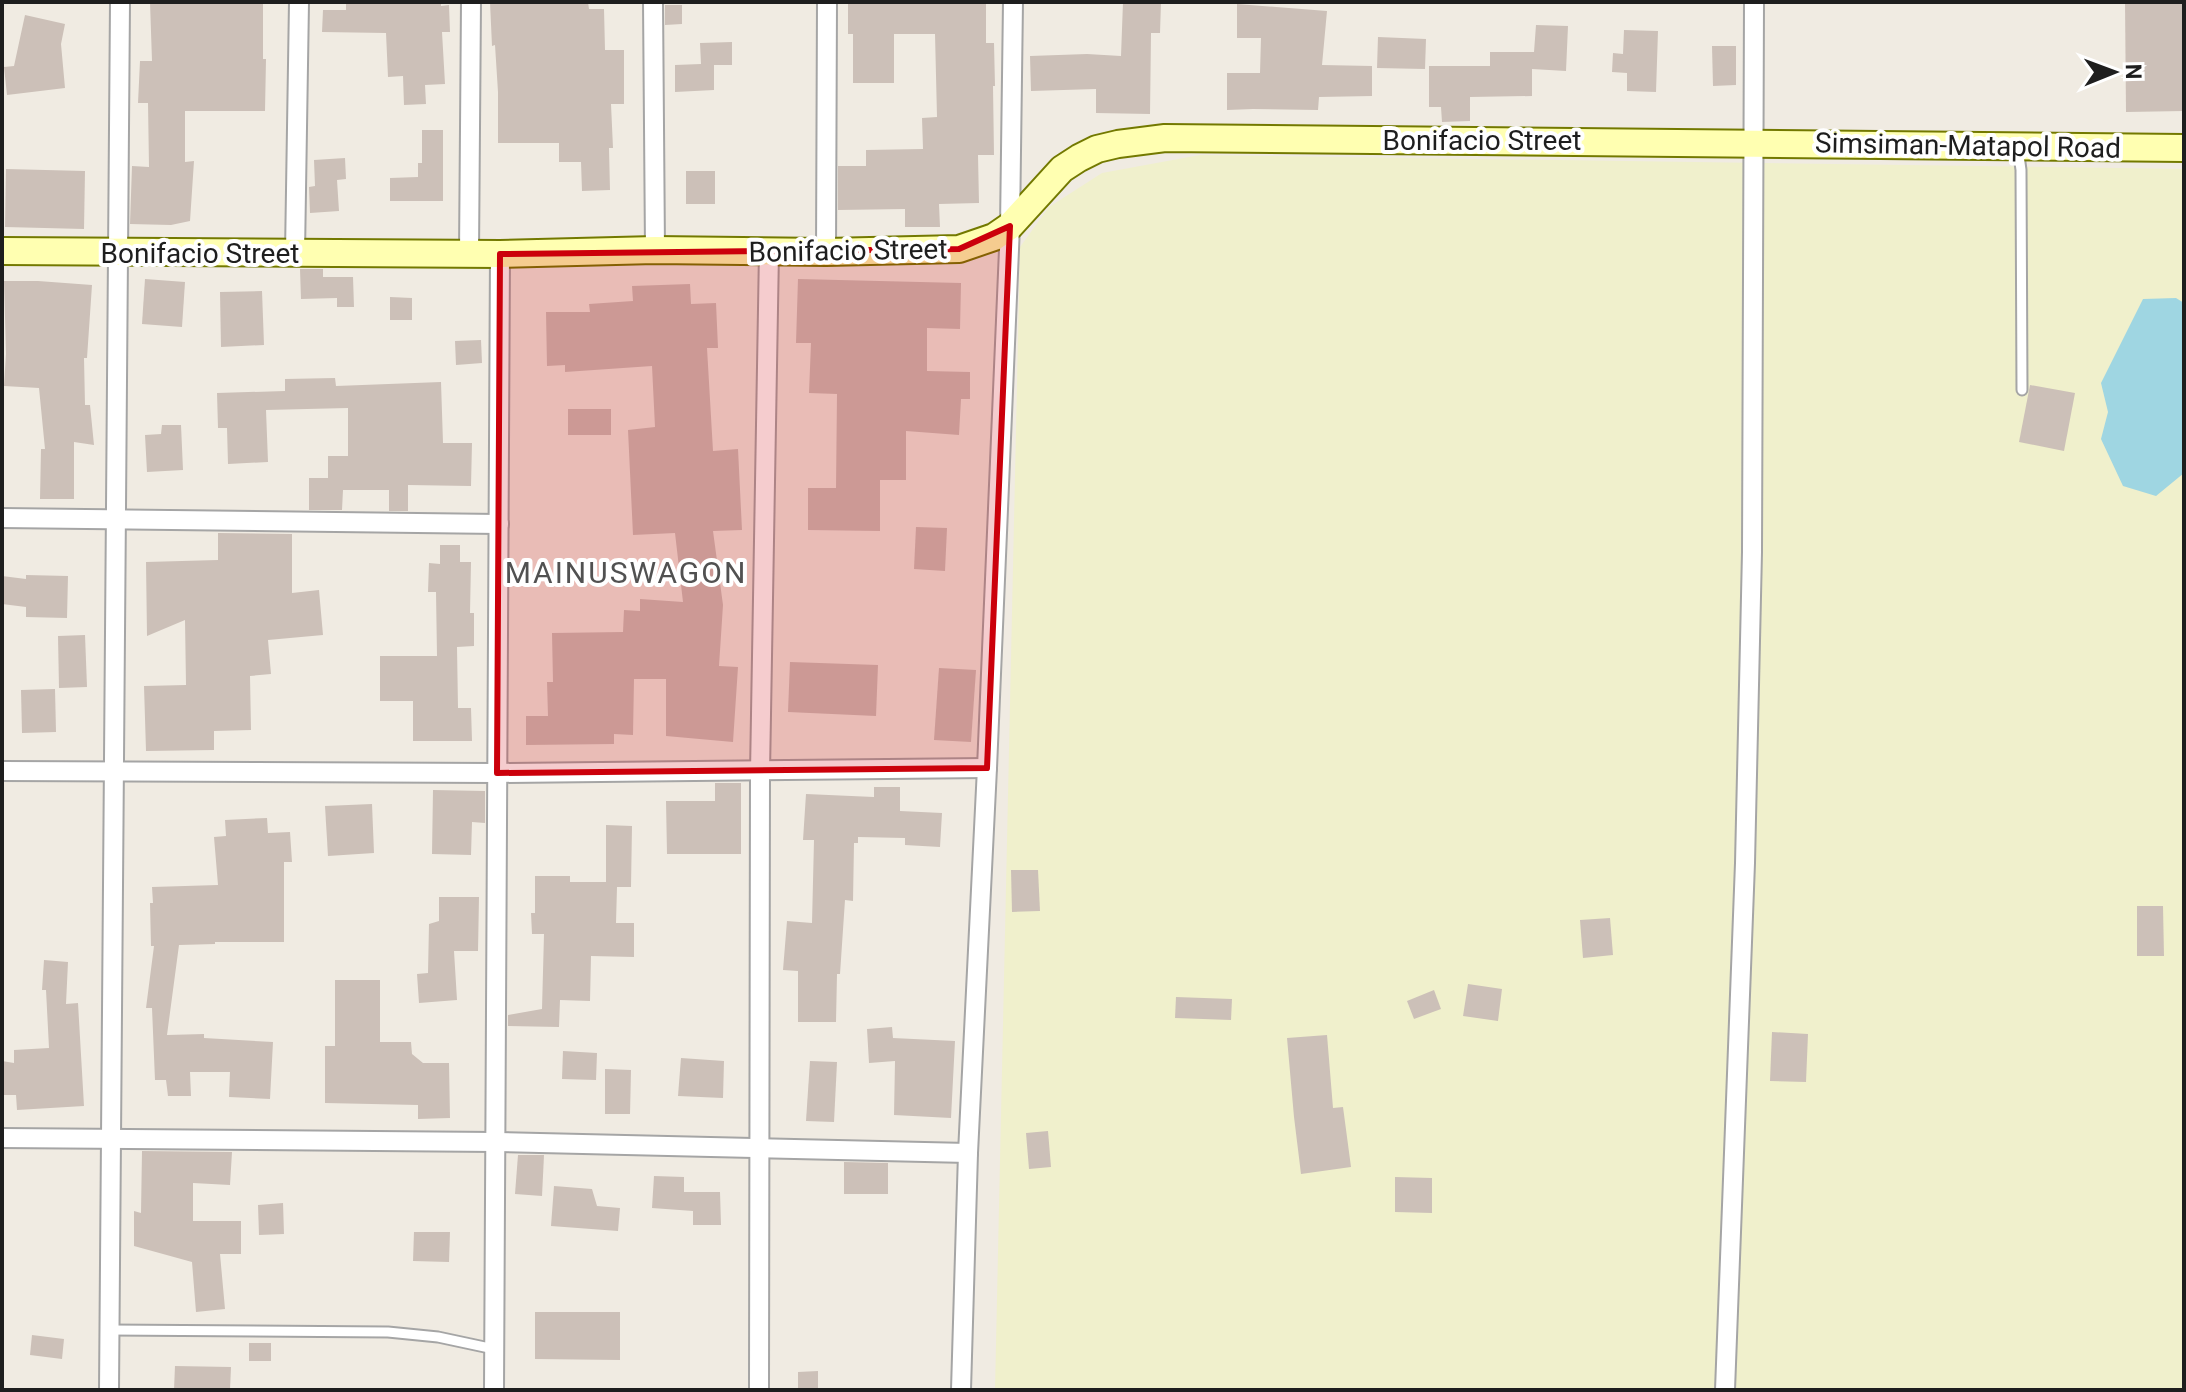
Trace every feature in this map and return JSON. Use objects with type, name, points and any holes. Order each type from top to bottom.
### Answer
[{"type":"street","points":[[109,1390],[120,2]]},
{"type":"street","points":[[295,253],[299,2]]},
{"type":"street","points":[[469,253],[471,2]]},
{"type":"street","points":[[653,2],[655,250]]},
{"type":"street","points":[[826,252],[827,2]]},
{"type":"street","points":[[961,1390],[968,1153],[1010,226],[1013,2]]},
{"type":"street","points":[[1725,1390],[1745,863],[1752,552],[1754,2]]},
{"type":"street","name":"Bonifacio Street","points":[[2,251],[500,254],[959,249],[994,237],[1010,226],[1062,169],[1097,149],[1142,140],[1752,143]]},
{"type":"street","name":"Simsiman-Matapol Road","points":[[1752,143],[2184,148]]},
{"type":"street","points":[[759,1390],[760,772],[769,251]]},
{"type":"street","points":[[494,1390],[500,254]]},
{"type":"street","points":[[2,518],[499,524]]},
{"type":"street","points":[[2,771],[497,773],[987,768]]},
{"type":"street","points":[[2,1138],[495,1142],[968,1153]]},
{"type":"lane","points":[[2018,145],[2021,170],[2022,390]]},
{"type":"lane","points":[[109,1330],[388,1332],[438,1337],[494,1349]]},
{"type":"highlighted area","points":[[1010,226],[987,768],[497,773],[500,254],[959,249]]},
{"type":"green space","points":[[1200,155],[2184,169],[2184,1390],[995,1390],[1020,247],[1049,207],[1102,173]]},
{"type":"water","points":[[2176,298],[2184,303],[2184,473],[2156,496],[2123,486],[2101,439],[2108,412],[2101,383],[2143,299]]},
{"type":"building","points":[[150,2],[263,4],[265,111],[185,111],[185,162],[194,161],[190,221],[171,225],[130,224],[132,166],[149,167],[148,103],[138,103],[140,61],[152,61]]},
{"type":"building","points":[[346,2],[441,2],[441,6],[449,5],[450,32],[442,32],[445,84],[425,85],[426,104],[404,105],[403,76],[388,77],[386,33],[322,32],[323,10],[346,10]]},
{"type":"building","points":[[490,2],[588,2],[589,9],[604,9],[605,50],[624,50],[624,104],[611,104],[613,148],[609,148],[610,190],[582,191],[581,162],[559,162],[559,143],[498,143],[498,92]]},
{"type":"building","points":[[848,2],[986,2],[986,43],[994,43],[994,155],[978,155],[979,203],[939,204],[940,227],[905,227],[905,209],[838,210],[838,166],[866,166],[866,150],[923,149],[922,118],[937,117],[935,34],[894,34],[894,83],[853,83],[853,34],[848,34]]},
{"type":"building","points":[[1123,2],[1161,2],[1160,33],[1151,33],[1150,114],[1096,113],[1096,89],[1031,91],[1030,56],[1121,56]]},
{"type":"building","points":[[2125,2],[2184,2],[2184,111],[2126,112]]},
{"type":"building","points":[[1237,4],[1327,11],[1322,65],[1372,66],[1372,96],[1319,97],[1318,110],[1227,110],[1227,73],[1260,73],[1261,38],[1237,38]]},
{"type":"building","points":[[665,5],[682,5],[682,24],[665,25]]},
{"type":"building","points":[[25,15],[65,24],[61,44],[65,88],[7,95],[4,67],[14,66]]},
{"type":"building","points":[[1536,25],[1568,26],[1566,71],[1532,69],[1532,96],[1470,97],[1470,121],[1442,122],[1441,107],[1429,107],[1429,66],[1490,66],[1490,52],[1534,52]]},
{"type":"building","points":[[1624,30],[1658,31],[1656,92],[1627,91],[1627,73],[1612,72],[1613,53],[1623,54]]},
{"type":"building","points":[[1378,37],[1426,39],[1425,69],[1377,68]]},
{"type":"building","points":[[732,42],[732,65],[714,65],[714,90],[675,92],[675,65],[701,64],[700,43]]},
{"type":"building","points":[[1712,46],[1736,46],[1736,85],[1713,86]]},
{"type":"building","points":[[422,130],[443,130],[443,201],[390,201],[390,178],[418,177],[418,163],[422,163]]},
{"type":"building","points":[[345,158],[346,179],[337,180],[339,211],[310,213],[309,187],[315,186],[314,160]]},
{"type":"building","points":[[6,169],[85,171],[84,229],[5,227]]},
{"type":"building","points":[[686,171],[715,171],[715,204],[686,204]]},
{"type":"building","points":[[300,269],[323,269],[323,277],[353,277],[354,307],[337,307],[337,298],[301,299]]},
{"type":"building","points":[[145,279],[185,282],[182,327],[142,324]]},
{"type":"building","points":[[798,279],[961,283],[960,329],[927,328],[927,371],[970,372],[970,399],[961,399],[959,435],[906,431],[906,480],[880,480],[880,531],[808,530],[808,488],[836,488],[837,394],[809,393],[811,343],[796,343]]},
{"type":"building","points":[[4,281],[92,285],[87,358],[84,358],[85,405],[90,405],[94,445],[74,442],[74,499],[40,499],[41,449],[45,449],[39,388],[4,386]]},
{"type":"building","points":[[690,284],[691,304],[716,303],[718,348],[707,348],[713,451],[738,449],[742,530],[713,531],[723,605],[719,666],[738,667],[733,742],[666,736],[666,679],[634,679],[633,735],[614,734],[614,744],[526,745],[526,716],[548,716],[547,682],[553,682],[552,633],[623,632],[624,610],[640,611],[640,599],[683,602],[675,533],[633,535],[628,430],[655,427],[652,366],[565,372],[565,365],[547,366],[546,312],[590,312],[589,304],[633,301],[632,286]]},
{"type":"building","points":[[262,291],[264,345],[221,347],[220,292]]},
{"type":"building","points":[[390,297],[412,298],[412,320],[390,320]]},
{"type":"building","points":[[481,340],[482,363],[456,365],[455,341]]},
{"type":"building","points":[[335,378],[336,386],[441,382],[443,443],[472,443],[471,486],[408,485],[408,511],[389,511],[389,490],[343,490],[342,510],[309,510],[309,478],[328,478],[328,456],[348,456],[348,408],[266,410],[268,462],[228,464],[227,428],[218,428],[217,393],[285,391],[285,379]]},
{"type":"building","points":[[2030,385],[2075,393],[2064,451],[2019,442]]},
{"type":"building","points":[[568,409],[611,409],[611,435],[568,435]]},
{"type":"building","points":[[162,425],[181,425],[183,470],[147,472],[145,435],[161,434]]},
{"type":"building","points":[[916,527],[947,528],[945,571],[914,569]]},
{"type":"building","points":[[218,533],[292,534],[292,593],[319,590],[323,635],[268,640],[271,674],[250,676],[251,730],[214,731],[214,750],[146,751],[144,686],[186,685],[185,620],[147,636],[146,562],[218,560]]},
{"type":"building","points":[[440,545],[460,545],[460,562],[471,562],[470,613],[474,613],[474,646],[457,647],[458,708],[471,708],[472,741],[413,741],[413,701],[380,701],[380,656],[437,656],[436,592],[428,592],[429,563],[440,564]]},
{"type":"building","points":[[26,575],[68,576],[67,618],[26,617],[26,607],[2,604],[2,576],[26,579]]},
{"type":"building","points":[[85,635],[87,687],[59,688],[58,636]]},
{"type":"building","points":[[790,662],[878,665],[876,716],[788,712]]},
{"type":"building","points":[[939,668],[976,670],[971,742],[934,740]]},
{"type":"building","points":[[55,689],[56,732],[22,733],[21,690]]},
{"type":"building","points":[[715,783],[741,783],[741,854],[667,854],[666,801],[715,801]]},
{"type":"building","points":[[874,787],[900,787],[900,811],[942,813],[940,847],[905,845],[905,838],[858,837],[858,843],[854,843],[853,901],[845,900],[840,974],[837,974],[836,1022],[798,1022],[798,971],[783,970],[787,921],[812,923],[814,840],[803,840],[806,794],[874,797]]},
{"type":"building","points":[[433,790],[485,791],[485,823],[472,822],[471,855],[432,854]]},
{"type":"building","points":[[372,804],[374,853],[328,856],[325,806]]},
{"type":"building","points":[[267,818],[268,833],[290,832],[292,862],[284,862],[284,942],[179,945],[167,1035],[204,1034],[204,1038],[273,1042],[270,1099],[229,1097],[230,1072],[190,1072],[191,1096],[168,1096],[166,1080],[155,1080],[152,1008],[146,1008],[154,946],[151,946],[152,887],[218,885],[214,837],[226,836],[225,820]]},
{"type":"building","points":[[606,825],[632,826],[631,887],[617,887],[616,923],[634,923],[634,957],[591,956],[590,1001],[560,1000],[559,1027],[508,1026],[508,1015],[542,1009],[544,934],[532,934],[535,876],[570,876],[570,882],[606,882]]},
{"type":"building","points":[[1011,870],[1038,870],[1040,911],[1012,912]]},
{"type":"building","points":[[439,897],[479,897],[478,951],[454,951],[457,1000],[419,1003],[417,974],[428,973],[429,924],[439,921]]},
{"type":"building","points":[[2137,906],[2163,906],[2164,956],[2137,956]]},
{"type":"building","points":[[1610,918],[1613,955],[1583,958],[1580,920]]},
{"type":"building","points":[[44,960],[68,962],[66,1004],[78,1003],[84,1106],[17,1110],[16,1095],[2,1095],[2,1061],[14,1063],[14,1050],[49,1048],[46,990],[42,990]]},
{"type":"building","points":[[335,980],[380,980],[380,1042],[411,1042],[412,1054],[423,1063],[449,1063],[450,1118],[418,1119],[418,1105],[325,1103],[325,1046],[335,1046]]},
{"type":"building","points":[[1468,984],[1502,989],[1498,1021],[1463,1016]]},
{"type":"building","points":[[1434,990],[1441,1009],[1414,1019],[1407,1001]]},
{"type":"building","points":[[1176,997],[1232,999],[1231,1020],[1175,1018]]},
{"type":"building","points":[[892,1027],[893,1038],[955,1041],[951,1118],[894,1115],[895,1061],[869,1063],[867,1029]]},
{"type":"building","points":[[1772,1032],[1808,1034],[1806,1082],[1770,1081]]},
{"type":"building","points":[[1327,1035],[1333,1108],[1343,1107],[1351,1167],[1301,1174],[1287,1038]]},
{"type":"building","points":[[563,1051],[597,1053],[596,1080],[562,1079]]},
{"type":"building","points":[[681,1058],[724,1061],[723,1098],[678,1096]]},
{"type":"building","points":[[810,1061],[837,1062],[834,1122],[806,1121]]},
{"type":"building","points":[[605,1069],[631,1070],[630,1114],[605,1114]]},
{"type":"building","points":[[1048,1131],[1051,1167],[1029,1169],[1026,1133]]},
{"type":"building","points":[[142,1151],[232,1152],[230,1185],[193,1183],[193,1221],[241,1221],[241,1254],[220,1254],[225,1309],[196,1312],[192,1262],[134,1246],[134,1211],[141,1213]]},
{"type":"building","points":[[518,1155],[544,1155],[542,1196],[515,1194]]},
{"type":"building","points":[[844,1162],[888,1163],[888,1194],[844,1194]]},
{"type":"building","points":[[654,1176],[684,1177],[684,1192],[720,1192],[721,1225],[693,1225],[693,1211],[652,1208]]},
{"type":"building","points":[[1395,1177],[1432,1178],[1432,1213],[1395,1212]]},
{"type":"building","points":[[554,1186],[592,1189],[597,1206],[620,1208],[618,1231],[551,1226]]},
{"type":"building","points":[[283,1203],[284,1234],[259,1235],[258,1205]]},
{"type":"building","points":[[414,1232],[450,1232],[449,1262],[413,1261]]},
{"type":"building","points":[[535,1312],[620,1312],[620,1360],[535,1359]]},
{"type":"building","points":[[32,1335],[64,1339],[62,1359],[30,1355]]},
{"type":"building","points":[[249,1343],[271,1343],[271,1361],[249,1361]]},
{"type":"building","points":[[175,1366],[231,1367],[230,1390],[174,1390]]},
{"type":"building","points":[[818,1371],[818,1390],[798,1390],[798,1372]]},
{"type":"district","name":"MAINUSWAGON","points":[[626,573]]}]
